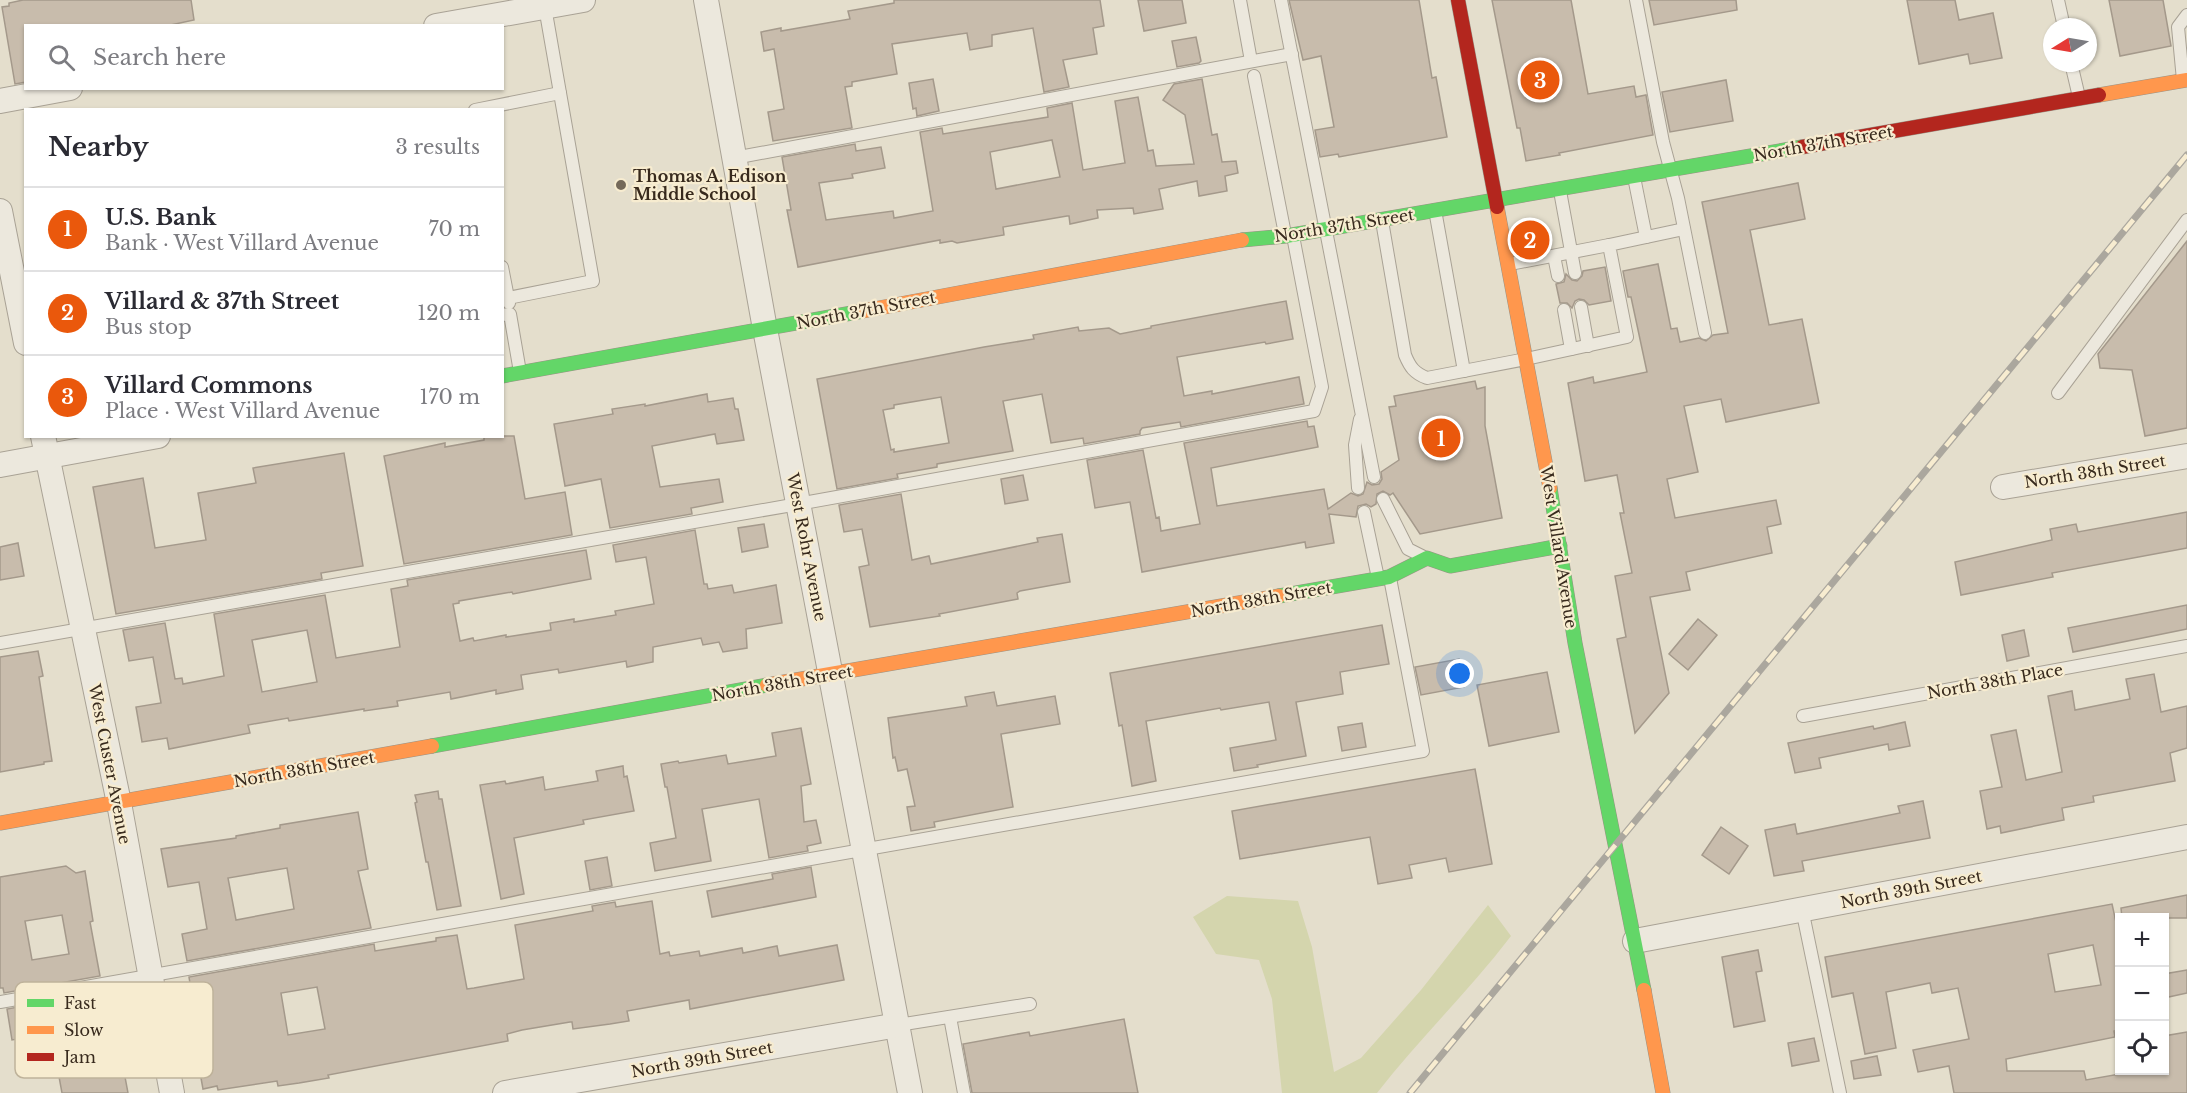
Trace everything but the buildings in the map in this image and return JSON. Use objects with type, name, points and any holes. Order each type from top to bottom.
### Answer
[{"type":"street","points":[[447,24],[583,0]]},
{"type":"street","name":"West Rohr Avenue","points":[[706,0],[765,329],[910,1093]]},
{"type":"street","name":"West Villard Avenue","points":[[1458,0],[1526,359],[1575,643],[1663,1093]]},
{"type":"street","name":"North 37th Street","points":[[504,375],[765,329],[1243,240],[1289,236],[2185,81]]},
{"type":"street","points":[[0,100],[58,90]]},
{"type":"street","points":[[0,211],[6,278],[24,336]]},
{"type":"street","points":[[0,465],[45,446],[135,438]]},
{"type":"street","name":"West Custer Avenue","points":[[45,446],[119,803],[151,982]]},
{"type":"street","name":"North 38th Street","points":[[2003,487],[2187,456]]},
{"type":"street","points":[[1427,558],[1450,566],[1560,546]]},
{"type":"street","name":"North 38th Street","points":[[0,823],[831,674],[1384,578],[1427,558]]},
{"type":"street","name":"North 39th Street","points":[[1635,941],[2187,837]]},
{"type":"street","name":"North 39th Street","points":[[505,1093],[898,1025]]},
{"type":"street","name":"West Custer Avenue","points":[[169,1078],[172,1093]]},
{"type":"lane","points":[[1240,0],[1251,61]]},
{"type":"lane","points":[[1281,0],[1374,477]]},
{"type":"lane","points":[[1636,0],[1663,142],[1671,169],[1705,333]]},
{"type":"lane","points":[[2058,0],[2062,18]]},
{"type":"lane","points":[[508,298],[593,281],[545,7]]},
{"type":"lane","points":[[2185,81],[2178,27],[2187,15]]},
{"type":"lane","points":[[734,158],[1292,54]]},
{"type":"lane","points":[[2073,72],[2079,99]]},
{"type":"lane","points":[[0,644],[1314,411],[1322,387],[1254,76]]},
{"type":"lane","points":[[485,108],[560,93]]},
{"type":"lane","points":[[1634,175],[1646,237]]},
{"type":"lane","points":[[1559,188],[1575,273]]},
{"type":"lane","points":[[1435,210],[1464,371]]},
{"type":"lane","points":[[1382,219],[1405,355],[1417,375],[1426,378],[1627,337],[1609,245]]},
{"type":"lane","points":[[2058,393],[2187,220]]},
{"type":"lane","points":[[1508,264],[1684,229]]},
{"type":"lane","points":[[1554,256],[1558,276]]},
{"type":"lane","points":[[504,277],[508,298],[506,314],[520,372]]},
{"type":"lane","points":[[1581,307],[1588,346]]},
{"type":"lane","points":[[1564,310],[1571,349]]},
{"type":"lane","points":[[1358,488],[1355,445],[1361,412]]},
{"type":"lane","points":[[1383,499],[1408,549],[1427,558]]},
{"type":"lane","points":[[120,982],[1423,751],[1384,578],[1364,512]]},
{"type":"lane","name":"North 38th Place","points":[[1803,716],[2187,646]]},
{"type":"lane","points":[[1802,909],[1840,1093]]},
{"type":"lane","points":[[0,1002],[15,1000]]},
{"type":"lane","points":[[898,1025],[1030,1004]]},
{"type":"lane","points":[[950,1017],[964,1093]]},
{"type":"green space","points":[[1227,896],[1298,901],[1312,947],[1334,1072],[1361,1058],[1421,990],[1488,905],[1511,936],[1377,1093],[1282,1093],[1272,999],[1259,960],[1216,954],[1193,917]]},
{"type":"railway","points":[[1410,1093],[2187,155]]},
{"type":"traffic: fast","points":[[1242,240],[1286,236],[1802,147]]},
{"type":"traffic: fast","points":[[504,376],[863,311]]},
{"type":"traffic: fast","points":[[1550,488],[1575,643],[1644,990]]},
{"type":"traffic: fast","points":[[1279,596],[1389,577],[1427,558],[1450,566],[1560,546]]},
{"type":"traffic: fast","points":[[432,746],[767,685]]},
{"type":"traffic: slow","points":[[2099,95],[2187,80]]},
{"type":"traffic: slow","points":[[1497,207],[1550,488]]},
{"type":"traffic: slow","points":[[863,311],[1242,240]]},
{"type":"traffic: slow","points":[[767,685],[1279,596]]},
{"type":"traffic: slow","points":[[0,823],[432,746]]},
{"type":"traffic: slow","points":[[1644,990],[1663,1093]]},
{"type":"traffic: jam","points":[[1458,0],[1497,207]]},
{"type":"traffic: jam","points":[[1802,147],[2099,95]]},
{"type":"place","name":"Villard Commons","points":[[1540,80]]},
{"type":"place","name":"Thomas A. Edison Middle School","points":[[621,185]]},
{"type":"place","name":"Villard & 37th Street","points":[[1530,240]]},
{"type":"place","name":"U.S. Bank","points":[[1441,438]]}]
